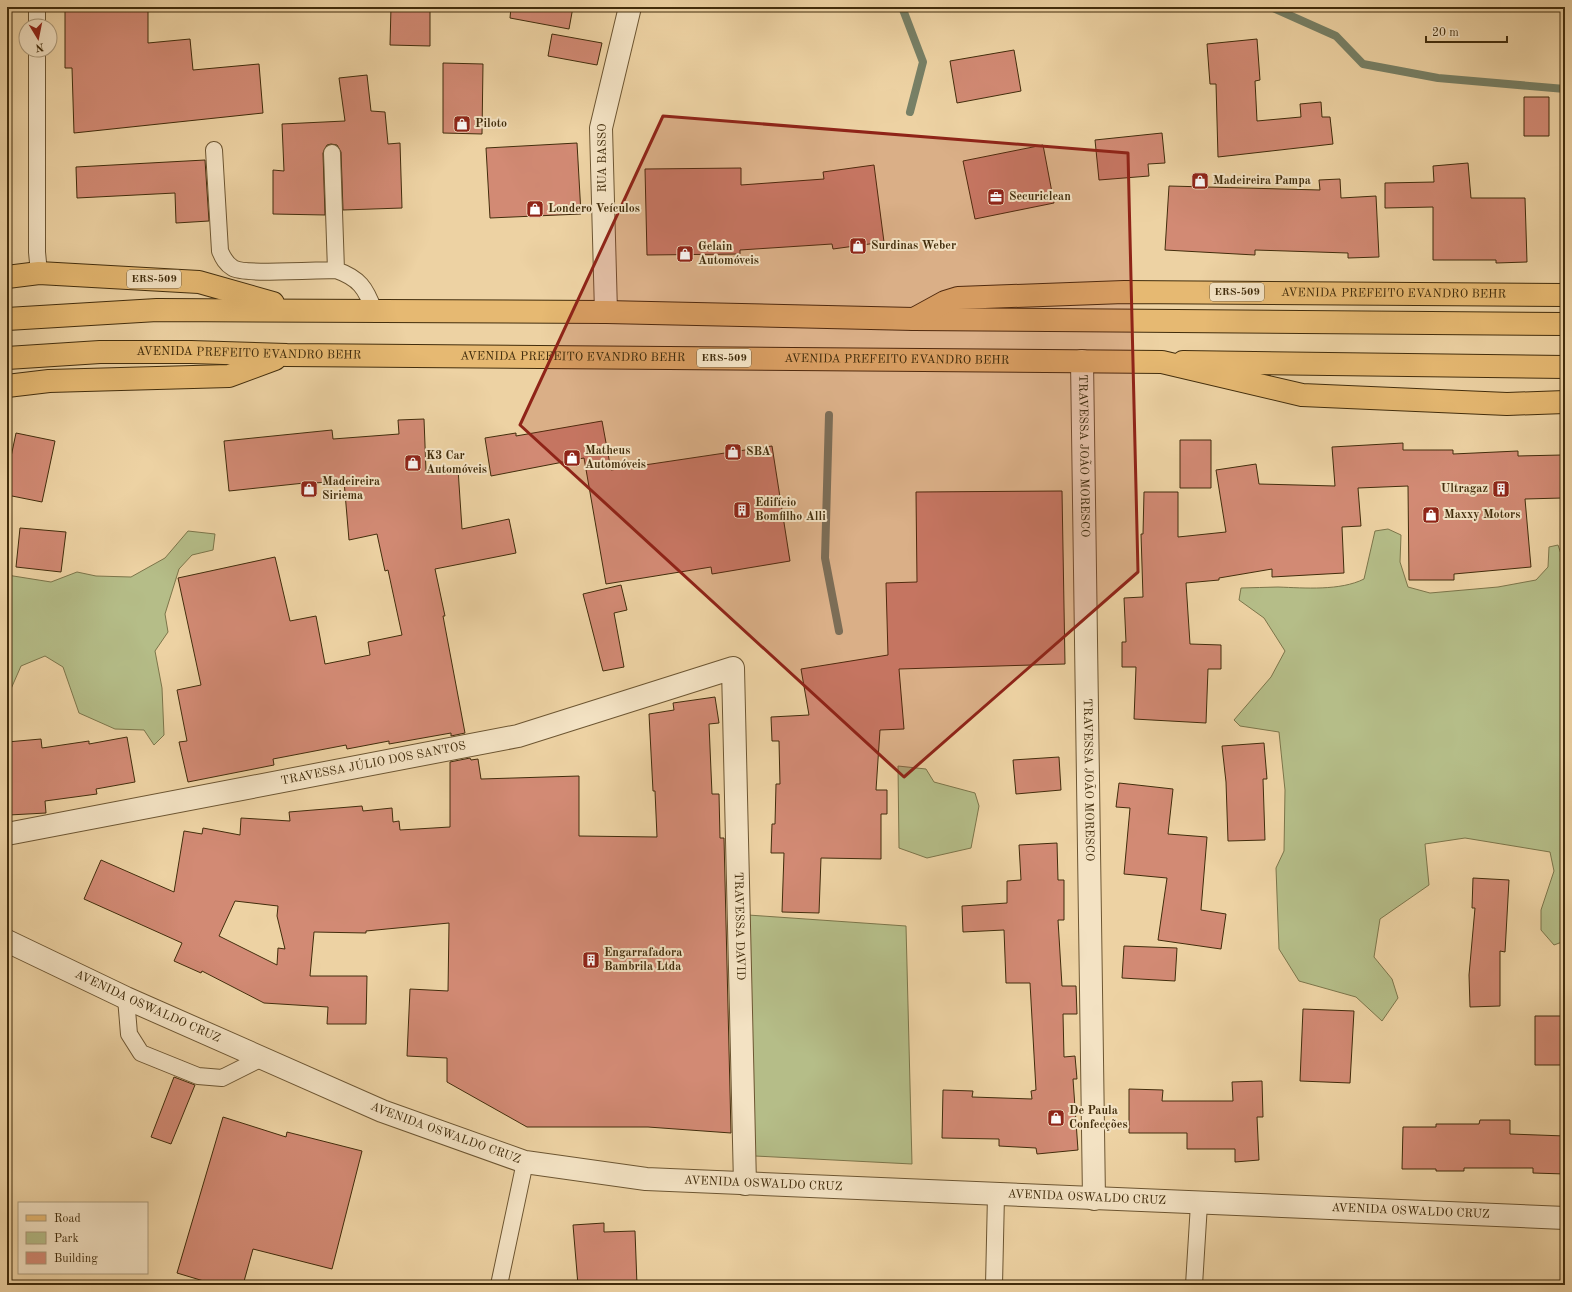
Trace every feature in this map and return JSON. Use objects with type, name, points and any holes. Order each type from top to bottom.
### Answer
[{"type":"main road","name":"ERS-509","points":[[7,277],[39,273],[199,282],[298,310]]},
{"type":"main road","name":"AVENIDA PREFEITO EVANDRO BEHR","points":[[914,318],[945,302],[958,298],[1124,292],[1565,295]]},
{"type":"main road","name":"AVENIDA PREFEITO EVANDRO BEHR","points":[[7,318],[157,310],[374,310],[606,312],[914,318],[1565,324]]},
{"type":"main road","name":"AVENIDA PREFEITO EVANDRO BEHR","points":[[7,358],[108,352],[191,352],[287,355],[1082,361],[1565,367]]},
{"type":"main road","name":"ERS-509","points":[[7,386],[49,381],[229,376],[287,355]]},
{"type":"main road","name":"AVENIDA PREFEITO EVANDRO BEHR","points":[[1162,362],[1302,395],[1507,404],[1565,402]]},
{"type":"street","name":"RUA BASSO","points":[[606,312],[601,128],[630,7]]},
{"type":"street","name":"TRAVESSA JOÃO MORESCO","points":[[1082,361],[1094,1199]]},
{"type":"street","name":"TRAVESSA JÚLIO DOS SANTOS","points":[[7,834],[518,736],[733,668]]},
{"type":"street","name":"TRAVESSA DAVID","points":[[733,668],[745,1184]]},
{"type":"street","name":"AVENIDA OSWALDO CRUZ","points":[[7,941],[126,998],[382,1111],[525,1162],[646,1179],[1199,1204],[1565,1218]]},
{"type":"lane","points":[[37,7],[37,18]]},
{"type":"lane","points":[[37,58],[37,252],[39,273]]},
{"type":"lane","points":[[214,150],[220,251],[224,261],[234,269],[249,271],[336,270],[348,275],[360,283],[368,294],[374,310]]},
{"type":"lane","points":[[332,153],[336,270]]},
{"type":"lane","points":[[126,998],[129,1034],[141,1053],[198,1076],[222,1078],[262,1058]]},
{"type":"lane","points":[[498,1285],[525,1162]]},
{"type":"lane","points":[[994,1285],[996,1195]]},
{"type":"lane","points":[[1194,1285],[1199,1204]]},
{"type":"highlighted area","points":[[663,116],[1128,153],[1138,572],[904,777],[520,425]]},
{"type":"green space","points":[[1388,529],[1401,535],[1400,562],[1408,587],[1430,593],[1498,587],[1536,580],[1548,567],[1549,547],[1558,545],[1565,566],[1565,934],[1562,942],[1554,945],[1541,930],[1541,910],[1554,871],[1550,852],[1465,838],[1425,844],[1429,885],[1380,919],[1374,957],[1392,979],[1398,998],[1382,1021],[1356,997],[1299,981],[1279,949],[1276,868],[1284,851],[1285,790],[1279,732],[1240,726],[1234,720],[1271,677],[1285,651],[1264,618],[1239,600],[1241,588],[1322,588],[1355,583],[1364,579],[1375,531]]},
{"type":"green space","points":[[188,531],[215,534],[213,550],[192,555],[179,569],[165,614],[168,632],[155,651],[162,688],[164,735],[154,745],[144,730],[115,729],[79,713],[63,667],[45,656],[21,666],[7,698],[7,575],[51,582],[77,572],[96,576],[131,577],[165,558]]},
{"type":"green space","points":[[898,766],[926,769],[934,782],[975,793],[979,806],[971,848],[927,858],[899,848]]},
{"type":"green space","points":[[748,915],[906,926],[912,1164],[755,1156]]},
{"type":"building","points":[[65,7],[148,7],[148,43],[190,39],[193,70],[259,64],[263,113],[74,133],[72,68],[65,68]]},
{"type":"building","points":[[391,7],[430,7],[430,46],[390,45]]},
{"type":"building","points":[[511,7],[573,7],[569,29],[510,18]]},
{"type":"building","points":[[552,34],[602,43],[597,65],[548,56]]},
{"type":"building","points":[[1257,39],[1260,80],[1255,81],[1257,121],[1301,117],[1300,104],[1321,102],[1322,117],[1330,117],[1333,144],[1218,157],[1216,84],[1210,84],[1207,44]]},
{"type":"building","points":[[1014,50],[1021,91],[957,103],[950,61]]},
{"type":"building","points":[[443,63],[483,64],[482,134],[443,133]]},
{"type":"building","points":[[367,75],[371,111],[385,112],[388,144],[400,143],[402,208],[343,210],[341,152],[337,145],[331,144],[327,145],[323,153],[325,215],[273,214],[273,170],[284,171],[282,124],[345,121],[339,78]]},
{"type":"building","points":[[1524,97],[1549,97],[1549,136],[1524,136]]},
{"type":"building","points":[[1162,133],[1165,163],[1148,164],[1149,176],[1099,180],[1095,140]]},
{"type":"building","points":[[577,143],[581,214],[490,218],[486,148]]},
{"type":"building","points":[[1043,145],[1054,203],[975,219],[963,161]]},
{"type":"building","points":[[205,160],[209,221],[176,223],[175,193],[77,198],[76,167]]},
{"type":"building","points":[[1468,163],[1471,198],[1525,198],[1527,262],[1496,263],[1496,260],[1433,260],[1433,207],[1385,208],[1385,183],[1434,182],[1433,166]]},
{"type":"building","points":[[874,165],[884,242],[833,249],[832,244],[740,250],[740,254],[647,255],[645,169],[741,168],[741,185],[824,179],[823,172]]},
{"type":"building","points":[[1340,179],[1341,198],[1376,196],[1379,257],[1348,258],[1348,253],[1255,250],[1255,255],[1165,250],[1169,186],[1320,190],[1319,180]]},
{"type":"building","points":[[424,419],[426,471],[458,469],[462,529],[509,519],[516,553],[435,569],[445,616],[443,616],[465,733],[451,736],[451,733],[389,744],[389,741],[347,749],[346,745],[273,759],[274,765],[188,782],[179,742],[187,741],[177,690],[201,685],[178,578],[275,557],[290,621],[316,616],[325,664],[370,655],[368,642],[402,635],[388,570],[385,571],[377,534],[349,540],[344,481],[314,482],[229,491],[224,441],[332,430],[333,439],[399,434],[398,420]]},
{"type":"building","points":[[602,421],[611,470],[772,446],[790,561],[712,574],[711,567],[606,584],[584,458],[491,476],[485,438],[516,433],[516,436]]},
{"type":"building","points":[[16,433],[55,441],[42,502],[7,495],[7,476]]},
{"type":"building","points":[[1180,440],[1211,440],[1211,488],[1180,488]]},
{"type":"building","points":[[1403,443],[1403,450],[1453,450],[1453,454],[1518,451],[1518,456],[1562,455],[1562,498],[1525,499],[1531,567],[1454,574],[1454,580],[1409,580],[1408,486],[1358,488],[1361,526],[1342,527],[1344,573],[1272,577],[1272,569],[1219,578],[1219,580],[1186,583],[1190,644],[1221,645],[1221,669],[1208,669],[1206,723],[1134,719],[1136,667],[1122,667],[1122,642],[1126,642],[1124,598],[1143,597],[1141,534],[1143,534],[1144,492],[1178,492],[1178,537],[1226,532],[1216,470],[1256,464],[1259,484],[1335,486],[1332,447]]},
{"type":"building","points":[[1062,491],[1065,664],[899,669],[904,729],[880,730],[876,790],[887,790],[887,814],[881,814],[881,859],[821,858],[819,913],[782,912],[784,853],[771,853],[772,824],[775,824],[776,784],[780,784],[779,741],[772,741],[771,717],[809,715],[801,669],[888,655],[886,583],[917,582],[916,492]]},
{"type":"building","points":[[20,528],[66,532],[61,572],[16,567]]},
{"type":"building","points":[[621,585],[627,610],[614,613],[624,667],[603,671],[583,594]]},
{"type":"building","name":"Engarrafadora Bambrila Ltda","points":[[715,697],[719,723],[709,724],[712,794],[719,794],[720,838],[724,838],[731,1133],[648,1127],[527,1127],[447,1082],[447,1058],[407,1056],[410,989],[448,991],[449,923],[366,931],[366,933],[314,932],[310,976],[367,976],[366,1024],[327,1024],[328,1007],[264,1003],[202,971],[201,973],[174,961],[182,943],[84,899],[101,860],[174,892],[184,831],[202,834],[203,828],[240,835],[241,818],[290,821],[289,812],[362,806],[363,811],[392,808],[393,822],[399,821],[400,830],[450,827],[450,762],[470,758],[471,760],[478,759],[481,779],[579,776],[579,836],[657,837],[649,714],[674,710],[673,703]],"holes":[[[235,901],[278,906],[277,916],[285,949],[278,948],[277,965],[219,936]]]},
{"type":"building","points":[[127,737],[135,782],[96,789],[97,794],[45,801],[46,813],[9,815],[7,742],[41,739],[42,748],[89,741],[89,744]]},
{"type":"building","points":[[1264,743],[1267,779],[1263,779],[1265,840],[1228,841],[1226,782],[1222,746]]},
{"type":"building","points":[[1059,757],[1061,790],[1016,794],[1013,760]]},
{"type":"building","points":[[1119,783],[1173,789],[1168,834],[1207,837],[1201,910],[1226,914],[1221,949],[1158,940],[1167,878],[1124,874],[1130,808],[1116,807]]},
{"type":"building","points":[[1057,843],[1058,880],[1064,880],[1064,920],[1058,920],[1062,986],[1076,986],[1077,1014],[1063,1014],[1064,1057],[1075,1056],[1077,1079],[1073,1079],[1078,1150],[1037,1154],[1036,1148],[999,1146],[999,1139],[942,1138],[943,1090],[973,1091],[972,1097],[1032,1099],[1031,1091],[1036,1090],[1030,983],[1006,983],[1004,930],[963,932],[962,906],[1007,903],[1007,881],[1021,880],[1019,845]]},
{"type":"building","points":[[1473,878],[1509,880],[1505,952],[1500,951],[1500,1006],[1470,1007],[1469,975],[1475,908],[1472,908]]},
{"type":"building","points":[[1124,946],[1177,948],[1175,981],[1122,978]]},
{"type":"building","points":[[1303,1009],[1354,1011],[1350,1083],[1300,1081]]},
{"type":"building","points":[[1535,1016],[1565,1016],[1565,1065],[1535,1065]]},
{"type":"building","points":[[174,1077],[195,1085],[171,1144],[151,1137]]},
{"type":"building","points":[[1262,1081],[1263,1117],[1257,1117],[1259,1160],[1235,1162],[1235,1149],[1187,1149],[1187,1133],[1129,1133],[1129,1089],[1163,1090],[1162,1101],[1233,1101],[1232,1082]]},
{"type":"building","points":[[223,1117],[286,1137],[287,1132],[362,1151],[332,1269],[253,1249],[243,1285],[217,1285],[177,1273]]},
{"type":"building","points":[[1480,1120],[1510,1120],[1510,1134],[1565,1136],[1565,1174],[1533,1173],[1533,1168],[1464,1168],[1464,1171],[1402,1169],[1403,1127],[1436,1127],[1436,1124],[1479,1124]]},
{"type":"building","points":[[604,1223],[604,1232],[635,1231],[637,1285],[578,1285],[573,1225]]},
{"type":"waterway","points":[[902,7],[923,62],[910,112]]},
{"type":"waterway","points":[[1271,7],[1336,36],[1363,64],[1438,78],[1565,89]]},
{"type":"waterway","points":[[829,415],[825,558],[839,631]]},
{"type":"place","name":"Piloto","points":[[462,124]]},
{"type":"place","name":"Madeireira Pampa","points":[[1200,181]]},
{"type":"place","name":"Securiclean","points":[[996,197]]},
{"type":"place","name":"Londero Veículos","points":[[535,209]]},
{"type":"place","name":"Surdinas Weber","points":[[858,246]]},
{"type":"place","name":"Gelain Automóveis","points":[[685,254]]},
{"type":"place","name":"SBA","points":[[733,452]]},
{"type":"place","name":"Matheus Automóveis","points":[[572,458]]},
{"type":"place","name":"K3 Car Automóveis","points":[[413,463]]},
{"type":"place","name":"Madeireira Siriema","points":[[309,489]]},
{"type":"place","name":"Ultragaz","points":[[1501,489]]},
{"type":"place","name":"Edifício Bomfilho Alli","points":[[742,510]]},
{"type":"place","name":"Maxxy Motors","points":[[1431,515]]},
{"type":"place","name":"Engarrafadora Bambrila Ltda","points":[[591,960]]},
{"type":"place","name":"De Paula Confecções","points":[[1056,1118]]}]
